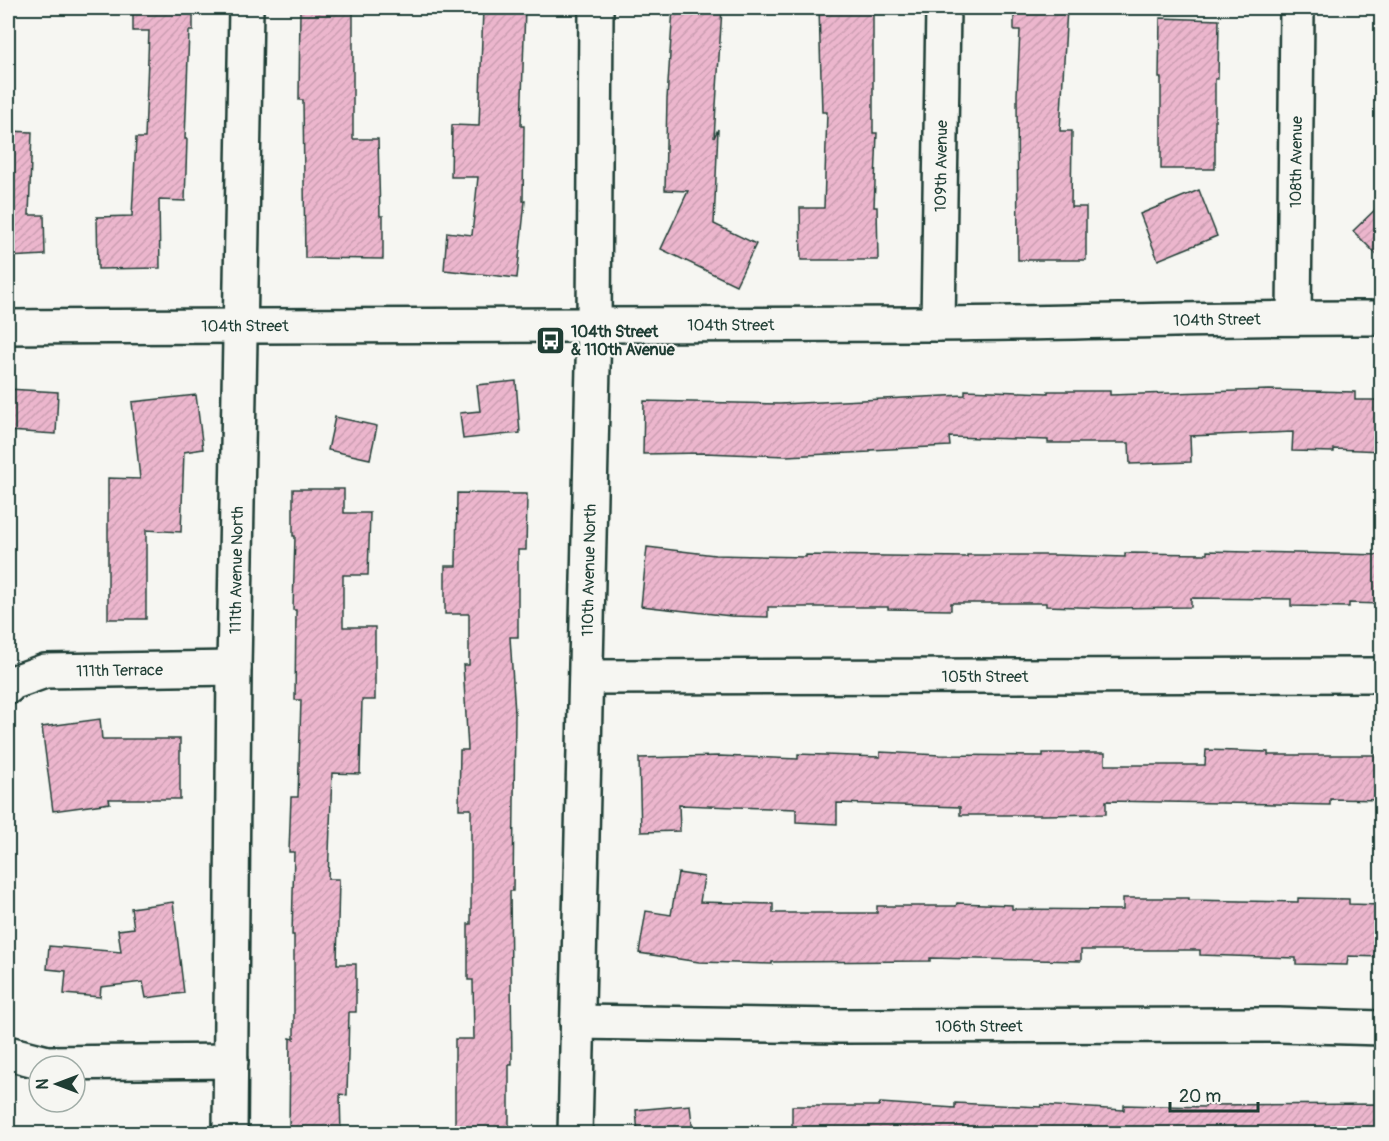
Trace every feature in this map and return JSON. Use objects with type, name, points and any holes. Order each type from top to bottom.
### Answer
[{"type":"street","name":"111th Avenue North","points":[[230,1134],[234,668],[246,8]]},
{"type":"street","name":"110th Avenue North","points":[[575,1134],[594,324],[596,8]]},
{"type":"street","name":"109th Avenue","points":[[938,324],[943,8]]},
{"type":"street","name":"108th Avenue","points":[[1294,318],[1297,8]]},
{"type":"street","name":"104th Street","points":[[8,327],[241,324],[938,324],[1382,318]]},
{"type":"street","name":"111th Terrace","points":[[8,687],[9,684],[45,671],[234,668]]},
{"type":"street","name":"105th Street","points":[[587,677],[1382,675]]},
{"type":"street","name":"106th Street","points":[[577,1023],[839,1026],[1278,1025],[1382,1028]]},
{"type":"street","points":[[8,1053],[47,1063],[231,1061]]},
{"type":"building","points":[[133,8],[193,8],[193,31],[189,31],[185,201],[159,200],[160,268],[98,269],[97,217],[132,216],[136,138],[145,138],[149,31],[133,31]]},
{"type":"building","points":[[300,8],[353,8],[353,139],[378,139],[383,259],[305,258],[303,100],[299,100]]},
{"type":"building","points":[[483,8],[525,8],[521,126],[524,126],[523,201],[525,201],[517,278],[444,270],[447,232],[472,235],[478,177],[451,177],[452,125],[479,126]]},
{"type":"building","points":[[673,8],[722,8],[714,138],[718,129],[714,224],[756,244],[736,285],[661,249],[688,191],[665,190],[667,99]]},
{"type":"building","points":[[819,8],[873,8],[873,133],[877,133],[874,207],[877,207],[878,260],[801,260],[800,208],[824,208],[827,112],[822,112]]},
{"type":"building","points":[[1014,8],[1067,8],[1060,131],[1072,131],[1071,207],[1086,207],[1086,260],[1018,260],[1017,95],[1020,30],[1014,30]]},
{"type":"building","points":[[1160,18],[1219,20],[1218,79],[1215,79],[1215,169],[1161,169]]},
{"type":"building","points":[[8,131],[32,132],[29,215],[44,215],[45,255],[8,257]]},
{"type":"building","points":[[1199,190],[1217,236],[1158,260],[1140,214]]},
{"type":"building","points":[[1382,203],[1382,260],[1353,231]]},
{"type":"building","points":[[516,381],[520,433],[463,439],[460,413],[480,411],[477,385]]},
{"type":"building","points":[[8,389],[58,392],[56,434],[8,431]]},
{"type":"building","points":[[965,390],[1048,393],[1048,391],[1110,391],[1110,395],[1269,390],[1355,392],[1355,400],[1382,400],[1382,451],[1334,449],[1334,452],[1292,451],[1293,432],[1190,436],[1191,462],[1130,464],[1129,443],[1048,443],[1048,440],[949,437],[950,446],[870,450],[870,452],[786,456],[704,453],[643,454],[644,401],[780,404],[965,395]]},
{"type":"building","points":[[196,395],[203,449],[184,452],[181,532],[146,530],[146,619],[108,619],[108,478],[140,479],[132,402]]},
{"type":"building","points":[[335,417],[377,426],[370,459],[328,450]]},
{"type":"building","points":[[293,489],[344,489],[344,513],[370,513],[368,575],[343,575],[343,627],[375,627],[375,700],[362,700],[360,774],[332,773],[328,879],[339,879],[337,964],[356,964],[356,1012],[349,1012],[347,1095],[340,1094],[341,1134],[289,1134],[290,1038],[294,1039],[294,935],[292,935],[294,852],[289,852],[291,797],[298,797],[301,700],[295,700],[296,610],[293,610],[295,536],[293,536]]},
{"type":"building","points":[[457,493],[527,494],[526,550],[518,550],[518,637],[510,637],[515,713],[513,891],[510,891],[512,1065],[509,1065],[509,1134],[455,1134],[455,1039],[474,1039],[473,980],[468,980],[468,924],[471,924],[471,809],[459,809],[460,750],[468,750],[463,665],[469,665],[469,614],[445,614],[445,566],[456,566]]},
{"type":"building","points":[[647,547],[715,555],[806,557],[806,555],[967,557],[967,555],[1058,555],[1125,557],[1125,553],[1207,554],[1207,551],[1382,555],[1382,604],[1349,603],[1349,607],[1291,606],[1291,599],[1191,598],[1191,607],[1109,608],[1046,606],[1046,603],[951,603],[951,610],[888,609],[888,607],[768,607],[768,617],[731,616],[641,606]]},
{"type":"building","points":[[100,719],[102,739],[180,739],[180,799],[109,799],[110,803],[53,811],[42,727]]},
{"type":"building","points":[[1206,750],[1268,752],[1268,755],[1382,755],[1382,800],[1330,799],[1330,805],[1106,801],[1106,814],[1044,815],[960,815],[960,807],[837,803],[837,824],[796,822],[796,809],[679,805],[680,831],[641,832],[639,758],[719,756],[798,759],[798,754],[880,757],[880,752],[1043,756],[1043,753],[1105,753],[1105,765],[1205,765]]},
{"type":"building","points":[[678,873],[704,877],[700,902],[773,904],[773,913],[877,913],[877,906],[956,906],[957,903],[1012,905],[1012,909],[1123,910],[1123,898],[1298,902],[1298,898],[1349,899],[1349,904],[1382,905],[1382,957],[1348,956],[1347,965],[1296,964],[1296,958],[1200,955],[1200,950],[1081,950],[1081,961],[930,958],[930,961],[772,962],[772,964],[699,962],[639,953],[646,911],[671,915]]},
{"type":"building","points":[[173,902],[184,993],[146,998],[143,982],[101,987],[100,997],[64,994],[66,971],[47,969],[49,946],[121,952],[118,930],[134,928],[131,908]]},
{"type":"building","points":[[880,1103],[955,1108],[955,1103],[1124,1110],[1124,1105],[1205,1107],[1205,1105],[1382,1104],[1382,1134],[792,1134],[792,1106],[879,1106]]},
{"type":"building","points":[[690,1105],[693,1134],[638,1134],[636,1110]]},
{"type":"place","name":"104th Street & 110th Avenue","points":[[550,340]]}]
